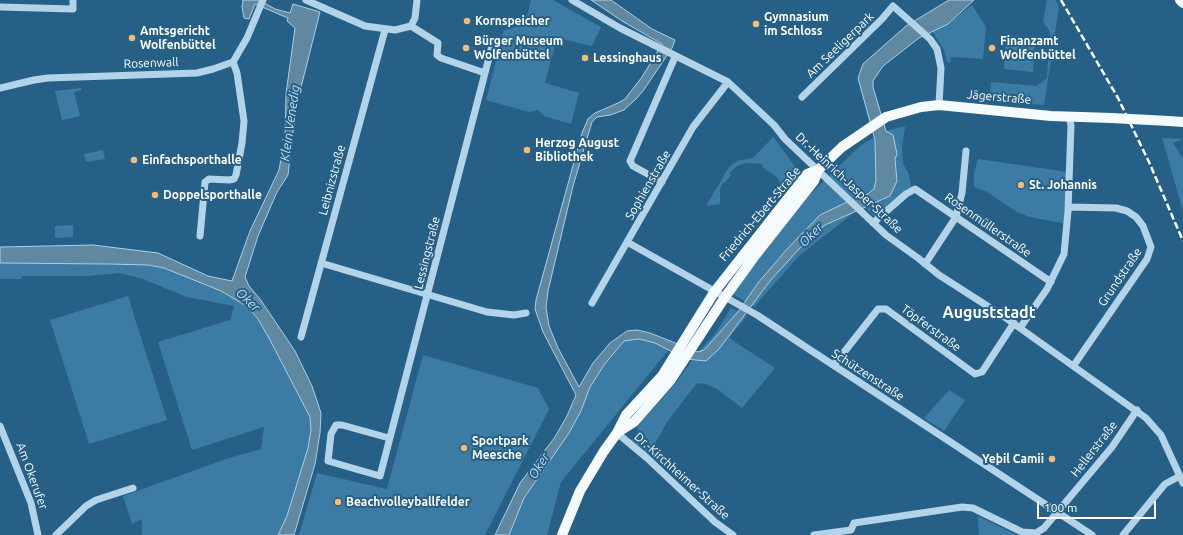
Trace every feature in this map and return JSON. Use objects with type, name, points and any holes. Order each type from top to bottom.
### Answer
[{"type":"main road","points":[[1180,0],[1183,3]]},
{"type":"main road","name":"Jägerstraße","points":[[818,170],[842,147],[869,126],[886,117],[908,109],[939,105],[1068,117],[1183,122]]},
{"type":"main road","name":"Friedrich-Ebert-Straße","points":[[562,535],[580,491],[604,451],[617,433],[626,415],[662,376],[715,291],[807,174],[818,170]]},
{"type":"main road","name":"Friedrich-Ebert-Straße","points":[[617,433],[634,422],[661,393],[683,364],[725,297],[792,207],[814,181],[818,170]]},
{"type":"street","points":[[0,7],[73,9],[73,0]]},
{"type":"street","points":[[200,236],[205,182],[209,179],[234,179],[236,175],[242,143],[244,121],[237,73],[233,62],[247,38],[263,0]]},
{"type":"street","points":[[306,0],[365,26],[385,30],[404,29],[412,26],[415,18],[417,0]]},
{"type":"street","name":"Dr.-Heinrich-Jasper-Straße","points":[[572,0],[657,48],[728,82],[873,223],[956,287],[974,296],[1137,410],[1161,435],[1182,480]]},
{"type":"street","name":"Am Seeligerpark","points":[[802,97],[882,20],[893,6],[907,16],[930,39],[940,59],[939,105]]},
{"type":"street","points":[[412,26],[438,43],[437,55],[441,58],[485,73]]},
{"type":"street","name":"Leibnizstraße","points":[[301,337],[385,30]]},
{"type":"street","name":"Lessingstraße","points":[[389,438],[342,425],[336,425],[331,434],[328,462],[380,476],[492,46]]},
{"type":"street","points":[[662,182],[633,166],[630,161],[673,56]]},
{"type":"street","name":"Rosenwall","points":[[0,88],[48,78],[197,73],[233,62]]},
{"type":"street","name":"Sophienstraße","points":[[592,303],[693,127],[728,82]]},
{"type":"street","points":[[1017,326],[1051,282],[1064,254],[1072,125],[1068,117]]},
{"type":"street","points":[[925,264],[956,216],[962,193],[966,151]]},
{"type":"street","name":"Rosenmüllerstraße","points":[[873,223],[912,190],[918,190],[1051,282]]},
{"type":"street","name":"Grundstraße","points":[[1068,206],[1116,208],[1127,211],[1136,217],[1143,226],[1152,247],[1147,259],[1074,365]]},
{"type":"street","name":"Schützenstraße","points":[[627,242],[757,315],[1092,535]]},
{"type":"street","points":[[321,264],[500,314],[514,315],[526,313]]},
{"type":"street","name":"Töpferstraße","points":[[834,365],[878,309],[886,309],[975,374],[982,372],[1017,326]]},
{"type":"street","name":"Hellerstraße","points":[[814,535],[851,530],[854,523],[968,507],[1022,532],[1031,534],[1044,528],[1112,447],[1137,410]]},
{"type":"street","name":"Am Okerufer","points":[[0,426],[31,503],[38,535]]},
{"type":"street","name":"Dr.-Kirchheimer-Straße","points":[[617,433],[647,458],[715,522],[732,535]]},
{"type":"street","points":[[1123,535],[1165,484],[1182,480]]},
{"type":"street","points":[[56,535],[86,506],[96,500],[132,488]]},
{"type":"shaded area","points":[[531,0],[553,0],[601,27],[592,46],[557,38],[545,83],[579,93],[571,124],[544,116],[538,110],[529,112],[486,100],[504,30],[525,25]]},
{"type":"shaded area","points":[[1047,0],[1055,0],[1059,7],[1044,105],[1002,103],[990,94],[991,82],[1037,86],[1047,78],[1050,32],[1043,22]]},
{"type":"shaded area","points":[[972,5],[986,27],[983,59],[951,57],[950,63],[947,62],[944,50],[932,31],[948,24]]},
{"type":"shaded area","points":[[1006,35],[1035,37],[1033,72],[1004,69]]},
{"type":"shaded area","points":[[81,88],[81,90],[74,92],[80,116],[62,120],[55,91]]},
{"type":"shaded area","points":[[905,126],[902,149],[903,164],[908,172],[912,190],[877,220],[866,208],[855,212],[799,256],[754,307],[734,295],[735,289],[800,204],[861,145],[886,131]]},
{"type":"shaded area","points":[[773,137],[797,169],[797,175],[794,181],[784,192],[777,177],[762,167],[763,164],[746,163],[737,166],[729,173],[731,175],[725,183],[723,182],[720,189],[720,204],[706,206],[729,167],[737,161],[753,158]]},
{"type":"shaded area","points":[[1162,138],[1183,139],[1173,143],[1183,159],[1183,211]]},
{"type":"shaded area","points":[[103,150],[105,159],[86,162],[84,154]]},
{"type":"shaded area","points":[[978,159],[1068,172],[1067,224],[1030,217],[1017,212],[987,192],[974,187],[974,173]]},
{"type":"shaded area","points":[[73,225],[73,237],[55,238],[55,226]]},
{"type":"shaded area","points":[[0,263],[148,265],[164,268],[221,291],[248,307],[258,319],[270,340],[310,417],[311,430],[308,448],[287,516],[278,535],[142,535],[142,519],[132,524],[123,496],[226,459],[261,449],[264,427],[192,450],[158,342],[230,320],[234,306],[187,297],[143,279],[120,273],[87,276],[22,276],[21,279],[0,279]]},
{"type":"shaded area","points":[[128,296],[167,420],[89,444],[50,320]]},
{"type":"shaded area","points":[[731,308],[747,316],[729,338],[775,368],[742,408],[717,389],[706,384],[697,383],[667,422],[647,458],[629,443],[637,432],[638,425],[675,384],[698,352],[715,334]]},
{"type":"shaded area","points":[[640,335],[671,347],[561,482],[547,535],[506,535],[496,532],[570,418],[579,395],[625,336]]},
{"type":"shaded area","name":"Sportpark Meesche","points":[[423,355],[538,388],[549,409],[485,535],[299,535],[317,473],[387,489]]},
{"type":"shaded area","points":[[949,390],[965,400],[944,431],[924,418]]},
{"type":"shaded area","points":[[978,516],[1017,535],[979,535]]},
{"type":"water","points":[[243,0],[259,0],[275,9],[290,13],[293,4],[320,12],[296,107],[288,175],[277,192],[258,236],[245,277],[249,286],[260,299],[295,351],[312,386],[321,413],[320,433],[315,464],[294,535],[278,535],[287,516],[308,448],[311,430],[310,417],[270,340],[258,319],[248,307],[221,291],[164,268],[148,265],[0,263],[0,247],[93,245],[158,253],[208,276],[232,281],[250,231],[279,170],[285,138],[286,94],[295,28],[287,21],[288,18],[255,4],[249,19],[244,18],[242,7]]},
{"type":"water","name":"Oker","points":[[591,0],[611,0],[652,29],[675,40],[672,48],[636,99],[624,110],[610,115],[597,117],[592,122],[573,186],[548,291],[546,307],[549,326],[558,348],[579,387],[593,363],[610,343],[627,331],[637,330],[650,333],[698,352],[704,350],[737,313],[758,283],[788,248],[820,215],[868,194],[874,189],[876,180],[875,140],[858,78],[863,64],[906,26],[949,0],[974,0],[948,24],[919,38],[883,66],[873,81],[873,87],[886,131],[893,135],[897,154],[895,159],[897,181],[890,196],[825,225],[808,239],[770,281],[719,349],[706,361],[686,359],[655,343],[639,339],[624,341],[604,365],[590,387],[581,411],[569,433],[524,498],[509,535],[495,535],[520,483],[555,437],[567,416],[576,395],[543,332],[535,309],[536,300],[582,133],[588,119],[595,113],[625,99],[642,77],[662,44],[622,21]]},
{"type":"railway","points":[[1061,0],[1118,98],[1149,162],[1183,241]]},
{"type":"place","name":"Kornspeicher","points":[[467,21]]},
{"type":"place","name":"Gymnasium im Schloss","points":[[756,24]]},
{"type":"place","name":"Amtsgericht Wolfenbüttel","points":[[132,38]]},
{"type":"place","name":"Bürger Museum Wolfenbüttel","points":[[466,48]]},
{"type":"place","name":"Finanzamt Wolfenbüttel","points":[[992,48]]},
{"type":"place","name":"Lessinghaus","points":[[585,58]]},
{"type":"place","name":"Herzog August Bibliothek","points":[[527,150]]},
{"type":"place","name":"Einfachsporthalle","points":[[134,160]]},
{"type":"place","name":"St. Johannis","points":[[1021,185]]},
{"type":"place","name":"Doppelsporthalle","points":[[155,195]]},
{"type":"place","name":"Sportpark Meesche","points":[[464,448]]},
{"type":"place","name":"Yeþil Camii","points":[[1052,459]]},
{"type":"place","name":"Beachvolleyballfelder","points":[[338,502]]},
{"type":"district","name":"Auguststadt","points":[[989,313]]},
{"type":"water label","name":"Klein Venedig","points":[[290,123]]}]
